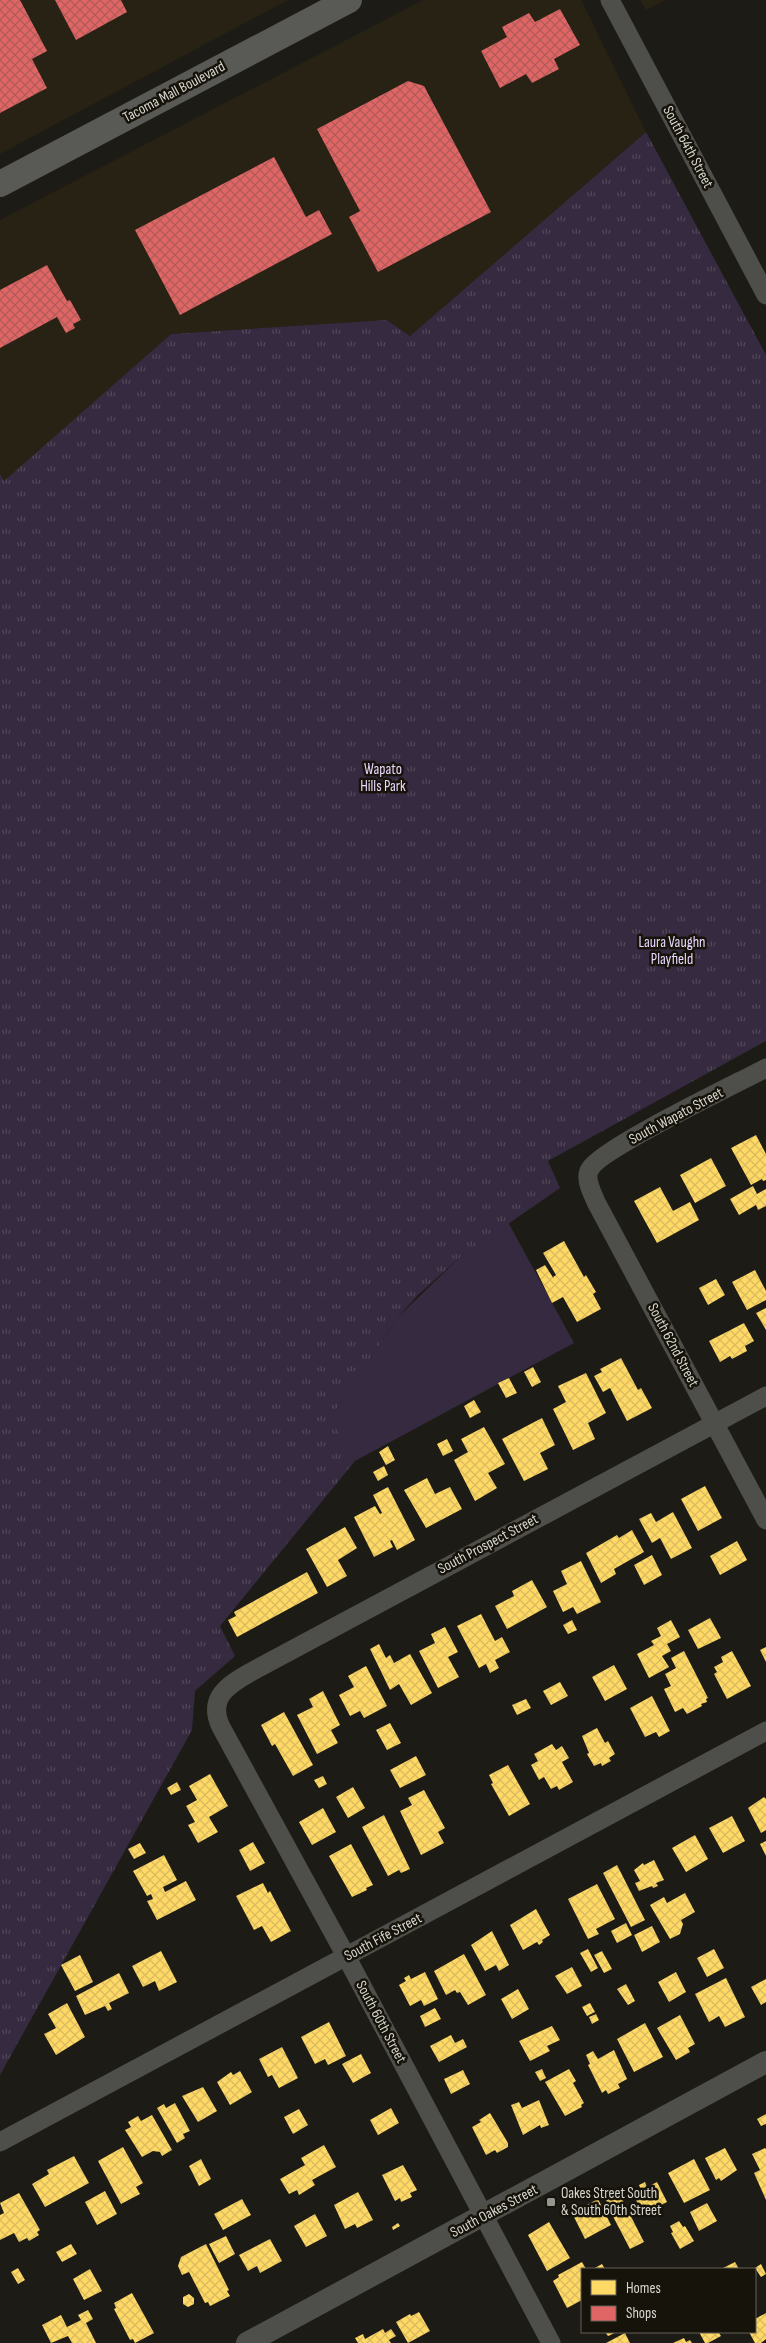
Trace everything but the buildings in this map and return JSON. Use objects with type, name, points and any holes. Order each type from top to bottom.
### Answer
[{"type":"main road","name":"Tacoma Mall Boulevard","points":[[0,184],[349,0]]},
{"type":"street","name":"South 64th Street","points":[[610,0],[766,295]]},
{"type":"street","name":"South Wapato Street","points":[[590,1168],[617,1147],[766,1068]]},
{"type":"street","name":"South 62nd Street","points":[[590,1168],[588,1177],[596,1202],[766,1520]]},
{"type":"street","name":"South Prospect Street","points":[[217,1701],[228,1687],[251,1672],[766,1396]]},
{"type":"street","name":"South 60th Street","points":[[217,1701],[216,1714],[221,1727],[346,1956],[551,2343]]},
{"type":"street","name":"South Fife Street","points":[[0,2142],[766,1731]]},
{"type":"street","name":"South Oakes Street","points":[[247,2343],[484,2217],[766,2062]]},
{"type":"shaded area","points":[[0,0],[288,0],[0,154]]},
{"type":"shaded area","points":[[423,0],[581,0],[646,132],[410,336],[387,320],[171,334],[4,482],[0,474],[0,220]]},
{"type":"shaded area","points":[[640,0],[665,0],[646,10]]},
{"type":"green space","name":"Wapato Hills Park","points":[[646,132],[766,355],[766,1041],[548,1161],[560,1188],[459,1258],[418,1295],[398,1317],[330,1418],[355,1461],[220,1626],[235,1656],[195,1691],[192,1730],[0,2075],[0,474],[4,481],[171,334],[387,320],[410,336]]},
{"type":"green space","points":[[508,1222],[574,1343],[355,1461],[329,1419],[398,1317],[459,1258]]},
{"type":"place","name":"Oakes Street South & South 60th Street","points":[[551,2202]]},
{"type":"park label","name":"Laura Vaughn Playfield","points":[[672,950]]}]
